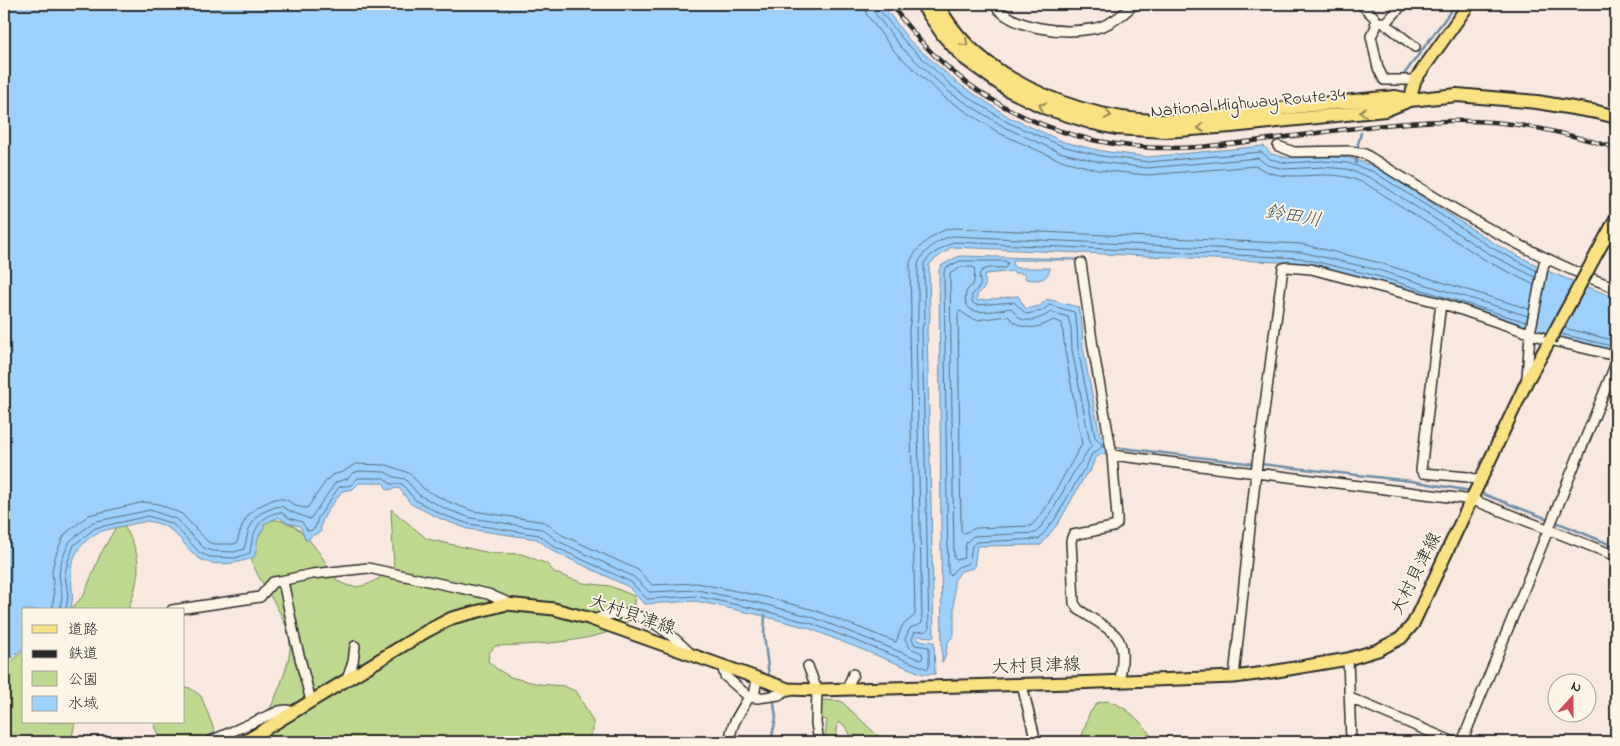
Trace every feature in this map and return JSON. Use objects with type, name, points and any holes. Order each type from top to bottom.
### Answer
[{"type":"highway","name":"National Highway Route 34","points":[[922,4],[944,36],[963,57],[1007,89],[1046,108],[1073,118],[1108,126],[1165,131],[1231,126],[1385,110],[1410,100],[1457,95],[1506,98],[1597,112],[1616,117]]},
{"type":"highway","name":"National Highway Route 34","points":[[937,4],[957,35],[998,71],[1058,102],[1117,117],[1157,121],[1234,115],[1395,97],[1410,100]]},
{"type":"main road","points":[[1410,100],[1410,80],[1470,4]]},
{"type":"main road","name":"大村貝津線","points":[[244,742],[346,682],[396,649],[452,618],[507,604],[554,608],[594,620],[788,689],[1022,685],[1234,677],[1348,659],[1378,650],[1401,638],[1413,624],[1527,381],[1616,218]]},
{"type":"street","points":[[994,4],[1016,22],[1040,27],[1076,30],[1092,29],[1105,25],[1127,11],[1134,4]]},
{"type":"street","points":[[1361,4],[1380,23],[1415,47]]},
{"type":"street","points":[[1403,4],[1380,23],[1371,36],[1378,68],[1384,80],[1410,80]]},
{"type":"street","points":[[1278,146],[1294,152],[1350,151],[1362,153],[1457,212],[1544,262],[1616,288]]},
{"type":"street","points":[[1527,381],[1530,330],[1544,262]]},
{"type":"street","points":[[1081,263],[1112,454],[1117,524],[1113,528],[1073,535],[1071,541],[1074,603],[1078,609],[1116,636],[1121,645],[1122,656],[1120,682]]},
{"type":"street","points":[[1234,677],[1258,458],[1282,268],[1311,269],[1441,303],[1530,330],[1550,340],[1616,356]]},
{"type":"street","points":[[1441,303],[1421,470],[1423,472],[1468,477],[1476,491]]},
{"type":"street","points":[[1462,742],[1616,363]]},
{"type":"street","points":[[1112,454],[1476,491],[1549,528],[1616,556]]},
{"type":"street","points":[[185,608],[260,597],[273,582],[312,574],[368,568],[488,594],[514,605]]},
{"type":"street","points":[[280,581],[284,586],[311,701]]},
{"type":"street","points":[[594,620],[607,614],[641,617],[656,624],[675,638],[692,655]]},
{"type":"street","points":[[346,682],[353,662],[355,646]]},
{"type":"street","points":[[1348,659],[1351,742]]},
{"type":"street","points":[[722,666],[725,676],[751,697],[780,695],[788,689]]},
{"type":"street","points":[[808,666],[817,690],[816,723],[819,742]]},
{"type":"street","points":[[847,689],[853,674]]},
{"type":"street","points":[[731,742],[730,737],[734,725],[751,697],[757,678]]},
{"type":"street","points":[[1022,685],[1036,742]]},
{"type":"street","points":[[1350,698],[1454,742]]},
{"type":"street","points":[[208,742],[280,711],[287,710],[293,712]]},
{"type":"green space","points":[[391,509],[427,539],[490,553],[522,554],[547,564],[555,573],[583,583],[610,586],[634,596],[633,611],[630,619],[620,627],[605,633],[567,641],[495,646],[489,653],[488,661],[510,677],[539,684],[564,686],[577,692],[593,722],[593,731],[586,740],[580,742],[252,742],[269,710],[285,673],[290,650],[289,636],[284,622],[261,582],[251,558],[251,548],[265,521],[277,520],[289,523],[299,530],[317,550],[338,581],[353,587],[374,581],[394,569]]},
{"type":"green space","points":[[120,520],[133,543],[138,564],[136,585],[129,608],[72,608],[84,595],[100,555]]},
{"type":"green space","points":[[22,652],[22,724],[75,724],[71,742],[4,742],[4,669]]},
{"type":"green space","points":[[185,687],[190,688],[201,696],[219,742],[161,742],[155,724],[185,724]]},
{"type":"green space","points":[[821,700],[841,701],[878,736],[884,737],[887,742],[855,742],[844,725],[838,722],[836,740],[825,739],[827,720],[819,718]]},
{"type":"green space","points":[[1107,701],[1122,707],[1135,717],[1155,742],[1080,742],[1089,714],[1097,703]]},
{"type":"water","name":"鈴田川","points":[[4,4],[882,4],[909,40],[956,82],[1009,117],[1064,142],[1102,151],[1148,157],[1264,146],[1271,154],[1288,158],[1322,156],[1350,158],[1376,167],[1497,245],[1552,273],[1616,298],[1616,352],[1561,339],[1375,281],[1300,263],[952,247],[929,265],[930,320],[927,328],[934,637],[917,636],[917,640],[934,642],[935,674],[923,674],[808,628],[760,615],[696,601],[645,604],[629,587],[553,551],[537,539],[468,529],[441,519],[411,504],[399,488],[387,490],[384,483],[359,483],[353,489],[342,491],[322,521],[321,532],[313,535],[306,541],[300,526],[287,523],[279,517],[264,524],[254,557],[233,563],[217,564],[203,560],[195,555],[171,530],[147,521],[99,532],[81,546],[74,557],[71,569],[73,597],[70,608],[22,608],[22,649],[4,665]]},
{"type":"water","points":[[959,256],[1077,259],[1013,260],[1013,266],[1017,268],[1050,268],[1049,272],[1044,278],[1034,280],[1026,279],[1024,274],[1014,273],[1013,271],[986,274],[984,277],[985,285],[977,295],[977,301],[1018,296],[1026,309],[1040,306],[1047,299],[1078,307],[1082,326],[1083,348],[1100,436],[1106,439],[1109,453],[1095,458],[1090,472],[1086,474],[1059,522],[1041,545],[977,546],[974,568],[961,571],[954,581],[954,635],[948,642],[942,663],[939,270],[942,265]]},
{"type":"waterway","points":[[1402,77],[1456,4]]},
{"type":"waterway","points":[[1356,163],[1361,133]]},
{"type":"waterway","points":[[1114,447],[1255,464]]},
{"type":"waterway","points":[[1260,464],[1411,481],[1471,491]]},
{"type":"waterway","points":[[1478,492],[1616,547]]},
{"type":"waterway","points":[[765,615],[764,635],[769,676]]},
{"type":"waterway","points":[[774,703],[776,718],[772,736],[774,742]]},
{"type":"railway","points":[[891,4],[920,40],[952,71],[987,96],[1025,117],[1066,133],[1108,143],[1152,148],[1198,147],[1416,122],[1470,121],[1533,127],[1616,148]]}]
